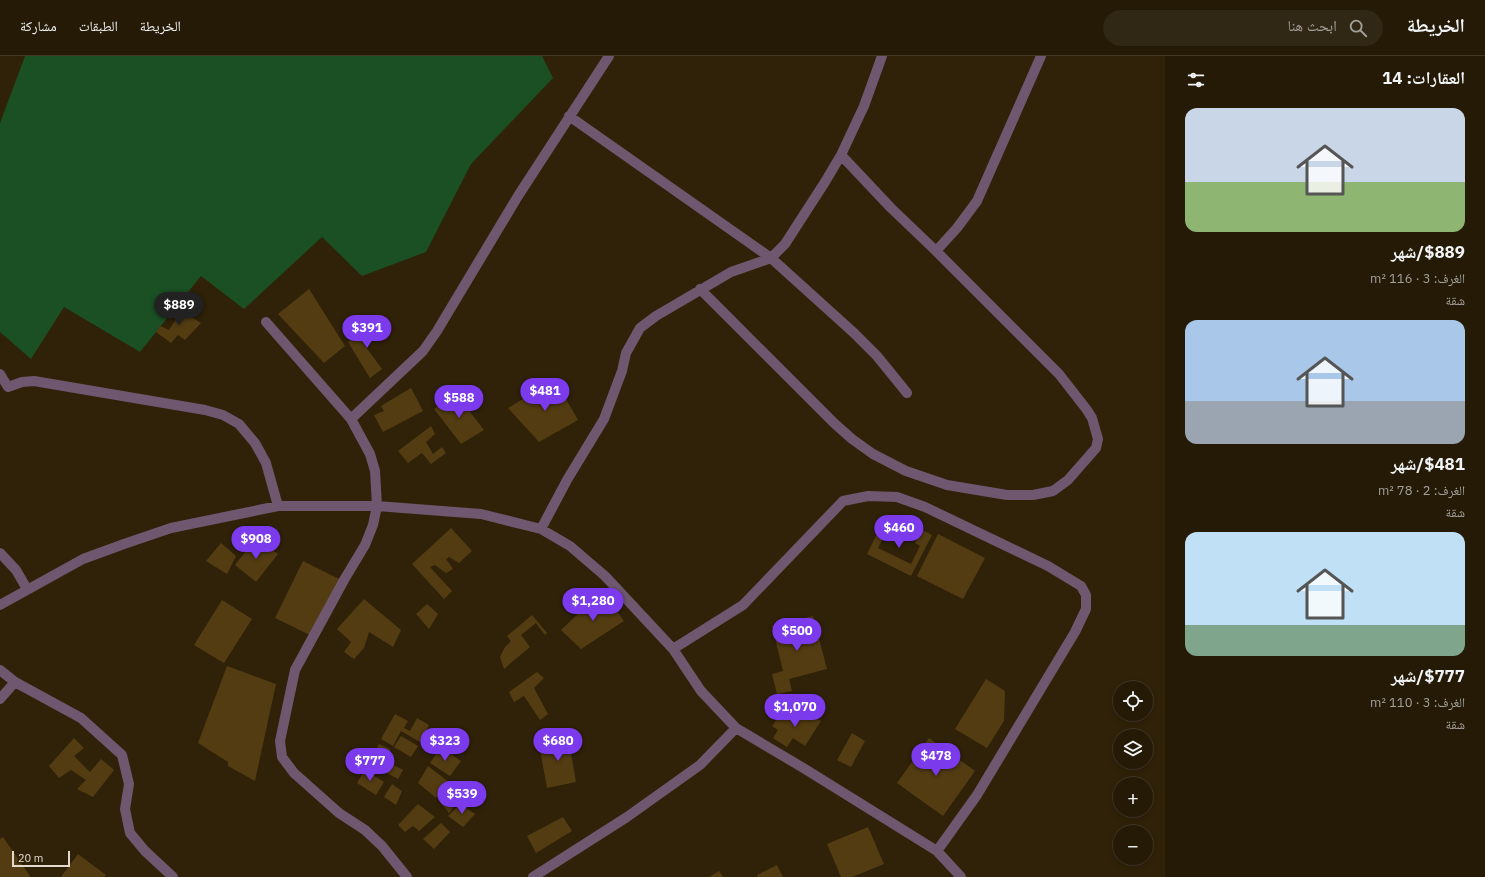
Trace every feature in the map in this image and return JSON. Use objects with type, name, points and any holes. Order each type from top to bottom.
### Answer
[{"type":"street","points":[[351,419],[422,350],[437,331],[518,196],[609,56]]},
{"type":"street","points":[[541,529],[567,480],[604,420],[622,371],[626,353],[640,328],[656,316],[731,272],[771,258],[786,244],[841,155],[864,106],[882,56]]},
{"type":"street","points":[[936,251],[957,228],[977,201],[1041,56]]},
{"type":"street","points":[[570,116],[771,258],[878,356],[907,394]]},
{"type":"street","points":[[700,289],[834,423],[852,439],[873,454],[906,471],[947,486],[1007,495],[1034,495],[1053,490],[1068,480],[1096,448],[1098,439],[1092,418],[1087,410],[1059,374],[891,208],[841,155]]},
{"type":"street","points":[[266,322],[351,419],[370,454],[375,471],[377,506],[373,525],[364,545],[295,670],[280,741],[282,757],[294,773],[339,813],[365,830],[382,846],[407,877]]},
{"type":"street","points":[[0,374],[4,389],[22,382],[34,381],[205,410],[223,415],[239,424],[255,443],[266,463],[278,506]]},
{"type":"street","points":[[673,649],[743,605],[843,501],[868,496],[897,496],[925,507],[1048,566],[1081,586],[1086,595],[1086,609],[1075,632],[977,795],[937,852]]},
{"type":"street","points":[[0,605],[84,559],[171,528],[278,506],[377,506],[481,514],[541,529],[570,546],[605,576],[673,649],[702,691],[736,728],[805,769],[937,852],[961,877]]},
{"type":"street","points":[[0,553],[16,570],[27,589]]},
{"type":"street","points":[[0,670],[15,682],[81,718],[122,755],[129,784],[125,809],[130,832],[145,850],[173,877]]},
{"type":"street","points":[[0,699],[15,682]]},
{"type":"street","points":[[533,877],[627,817],[700,765],[736,728]]},
{"type":"green space","points":[[25,56],[542,56],[553,78],[471,164],[426,252],[362,276],[322,237],[244,309],[201,276],[140,352],[64,307],[31,359],[0,332],[0,123]]},
{"type":"building","points":[[309,289],[345,346],[324,363],[278,314]]},
{"type":"building","points":[[176,307],[201,323],[185,340],[178,335],[171,343],[156,332],[160,326],[169,330],[176,319],[171,314]]},
{"type":"building","points":[[380,319],[386,325],[363,343],[382,369],[370,378],[348,342]]},
{"type":"building","points":[[555,380],[578,420],[539,442],[508,408]]},
{"type":"building","points":[[411,388],[423,411],[383,432],[374,415],[384,411],[381,406]]},
{"type":"building","points":[[456,394],[484,430],[461,444],[434,409]]},
{"type":"building","points":[[431,426],[435,434],[426,442],[433,454],[442,447],[446,453],[431,464],[422,453],[408,463],[398,451]]},
{"type":"building","points":[[900,521],[895,529],[889,526],[878,548],[911,564],[920,546],[915,543],[919,535],[912,532],[912,525],[932,535],[911,576],[867,554],[883,522]]},
{"type":"building","points":[[451,528],[472,551],[459,563],[449,557],[446,559],[453,569],[446,573],[435,565],[430,567],[452,591],[444,599],[412,564]]},
{"type":"building","points":[[938,534],[985,558],[963,599],[917,576]]},
{"type":"building","points":[[256,538],[278,554],[256,582],[235,565]]},
{"type":"building","points":[[221,543],[236,556],[227,574],[206,561]]},
{"type":"building","points":[[303,561],[339,579],[312,636],[275,618]]},
{"type":"building","points":[[602,591],[624,621],[581,649],[561,630]]},
{"type":"building","points":[[364,599],[401,630],[393,647],[369,632],[364,648],[354,659],[344,652],[351,642],[337,629]]},
{"type":"building","points":[[222,600],[252,619],[224,663],[194,645]]},
{"type":"building","points":[[427,604],[438,614],[429,629],[416,614]]},
{"type":"building","points":[[532,615],[547,633],[545,635],[536,623],[521,635],[530,647],[504,669],[500,657],[505,647],[511,641],[507,636]]},
{"type":"building","points":[[813,616],[827,669],[789,679],[792,691],[777,694],[772,674],[783,671],[772,626]]},
{"type":"building","points":[[227,666],[276,684],[255,781],[228,766],[228,762],[198,743]]},
{"type":"building","points":[[537,672],[544,678],[534,688],[548,714],[540,720],[524,696],[514,702],[509,692]]},
{"type":"building","points":[[986,679],[1005,691],[1004,721],[987,748],[955,729]]},
{"type":"building","points":[[783,710],[799,721],[805,711],[821,721],[805,746],[793,738],[787,747],[773,738],[778,730],[772,726]]},
{"type":"building","points":[[395,714],[408,721],[404,728],[410,731],[417,718],[429,725],[420,742],[401,731],[393,746],[381,739]]},
{"type":"building","points":[[852,733],[865,741],[851,767],[837,760]]},
{"type":"building","points":[[401,736],[418,746],[411,757],[394,747]]},
{"type":"building","points":[[568,736],[576,782],[547,788],[539,744]]},
{"type":"building","points":[[74,738],[84,748],[74,756],[90,772],[101,759],[114,770],[93,797],[77,789],[86,780],[71,770],[59,778],[49,766]]},
{"type":"building","points":[[929,738],[975,771],[943,816],[897,783]]},
{"type":"building","points":[[379,744],[390,749],[389,753],[394,755],[391,761],[385,758],[384,760],[403,770],[398,779],[368,763]]},
{"type":"building","points":[[441,747],[461,761],[450,776],[430,763]]},
{"type":"building","points":[[428,766],[449,782],[436,798],[418,783]]},
{"type":"building","points":[[365,770],[384,782],[376,795],[357,783]]},
{"type":"building","points":[[392,784],[402,791],[396,805],[384,797]]},
{"type":"building","points":[[452,791],[459,800],[449,813],[440,802]]},
{"type":"building","points":[[418,804],[435,817],[419,831],[413,826],[405,832],[398,825]]},
{"type":"building","points":[[460,804],[475,814],[463,827],[448,816]]},
{"type":"building","points":[[563,817],[572,831],[536,853],[527,836]]},
{"type":"building","points":[[441,823],[450,832],[434,849],[423,839]]},
{"type":"building","points":[[868,827],[884,864],[852,877],[841,877],[827,844]]},
{"type":"building","points":[[3,837],[30,876],[0,877],[0,839]]},
{"type":"building","points":[[78,854],[106,875],[104,877],[61,877]]},
{"type":"building","points":[[777,865],[783,877],[758,877],[757,875]]},
{"type":"building","points":[[719,871],[723,877],[709,877]]}]
